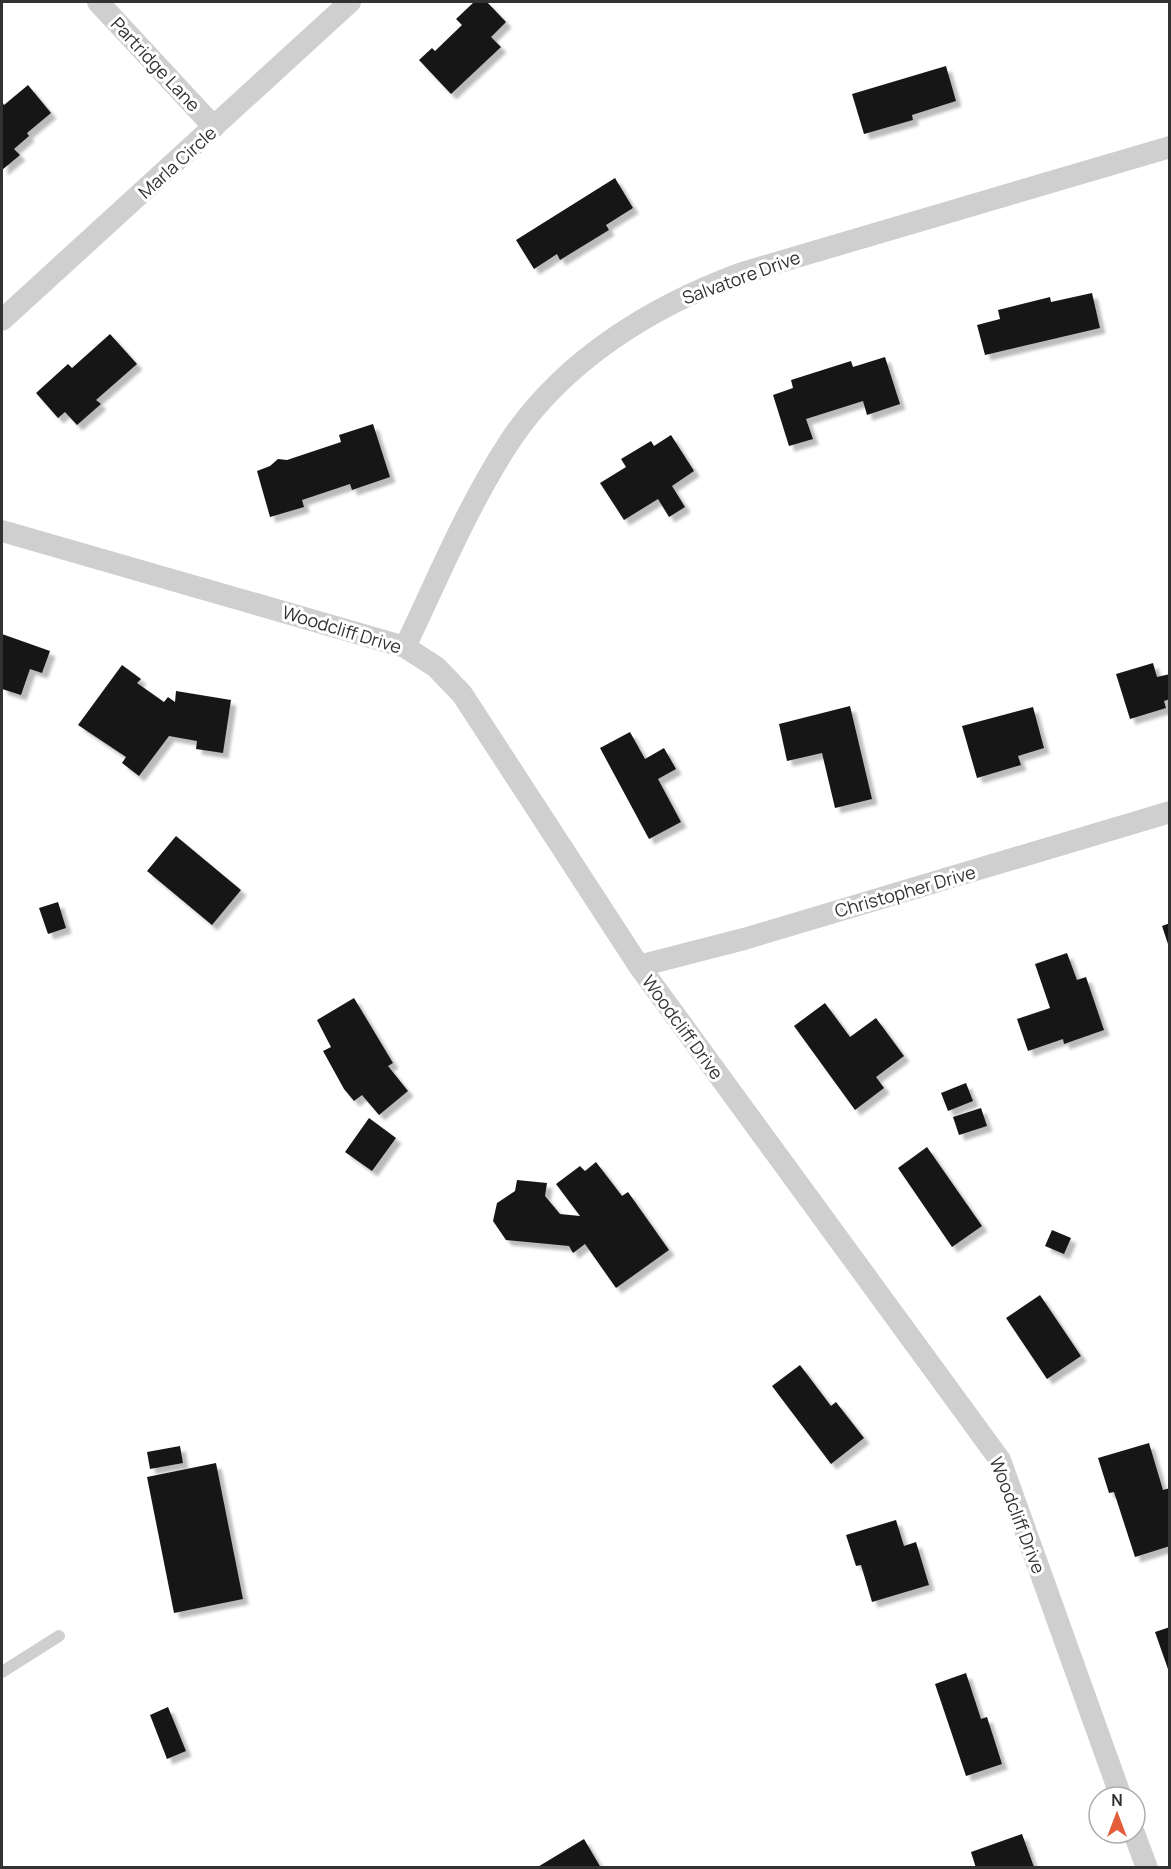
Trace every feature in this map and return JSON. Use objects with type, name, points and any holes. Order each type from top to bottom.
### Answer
[{"type":"street","name":"Partridge Lane","points":[[98,2],[214,128]]},
{"type":"street","name":"Marla Circle","points":[[2,320],[350,2]]},
{"type":"street","name":"Salvatore Drive","points":[[405,647],[489,474],[512,438],[538,405],[574,371],[613,338],[654,311],[696,290],[742,273],[1170,147]]},
{"type":"street","name":"Woodcliff Drive","points":[[2,531],[405,647],[436,667],[462,694],[639,966],[1000,1460],[1117,1785]]},
{"type":"street","name":"Christopher Drive","points":[[639,966],[755,936],[1170,812]]},
{"type":"street","points":[[1138,1845],[1147,1868]]},
{"type":"lane","points":[[2,1672],[59,1636]]},
{"type":"building","points":[[474,2],[487,2],[506,22],[491,37],[501,47],[451,94],[419,60],[432,48],[435,51],[462,25],[456,19]]},
{"type":"building","points":[[946,66],[956,101],[912,115],[913,120],[864,134],[852,94]]},
{"type":"building","points":[[28,85],[51,113],[27,133],[29,136],[14,149],[20,155],[2,170],[2,101],[4,105]]},
{"type":"building","points":[[615,178],[633,208],[606,225],[609,230],[560,260],[557,254],[534,269],[516,240]]},
{"type":"building","points":[[1092,293],[1100,328],[985,355],[977,325],[1000,319],[998,310],[1050,297],[1051,302]]},
{"type":"building","points":[[110,334],[137,364],[96,400],[101,404],[77,425],[65,412],[58,418],[36,393],[68,364],[72,368]]},
{"type":"building","points":[[885,357],[900,404],[867,415],[863,401],[806,419],[813,439],[789,446],[773,395],[793,388],[791,380],[851,361],[853,367]]},
{"type":"building","points":[[373,424],[390,477],[352,490],[350,484],[302,500],[304,507],[270,517],[257,471],[270,466],[278,459],[287,460],[341,442],[339,435]]},
{"type":"building","points":[[671,435],[694,471],[672,486],[685,507],[669,517],[658,499],[624,520],[600,483],[626,467],[621,459],[651,441],[654,446]]},
{"type":"building","points":[[2,634],[50,651],[42,673],[30,669],[21,695],[2,689]]},
{"type":"building","points":[[1153,663],[1157,677],[1170,674],[1170,699],[1164,701],[1166,708],[1130,719],[1116,674]]},
{"type":"building","points":[[122,665],[141,679],[137,683],[164,702],[168,697],[175,702],[176,691],[231,700],[223,753],[196,749],[197,741],[169,736],[139,776],[122,763],[126,757],[78,725]]},
{"type":"building","points":[[850,706],[872,799],[835,808],[822,753],[787,761],[779,724]]},
{"type":"building","points":[[1033,707],[1044,748],[1018,756],[1021,765],[977,778],[962,726]]},
{"type":"building","points":[[630,732],[645,759],[664,748],[676,769],[658,779],[681,822],[649,839],[600,748]]},
{"type":"building","points":[[176,836],[241,890],[212,925],[147,871]]},
{"type":"building","points":[[58,902],[66,928],[48,934],[39,908]]},
{"type":"building","points":[[1170,923],[1170,947],[1169,947],[1162,926]]},
{"type":"building","points":[[1067,953],[1077,980],[1086,977],[1104,1030],[1064,1044],[1063,1039],[1028,1051],[1017,1019],[1050,1008],[1035,964]]},
{"type":"building","points":[[354,998],[393,1063],[388,1066],[408,1091],[379,1115],[362,1095],[354,1101],[344,1089],[323,1051],[331,1047],[317,1020]]},
{"type":"building","points":[[825,1003],[850,1037],[876,1018],[904,1056],[876,1077],[884,1088],[855,1110],[794,1026]]},
{"type":"building","points":[[966,1083],[973,1101],[948,1111],[941,1093]]},
{"type":"building","points":[[981,1108],[987,1126],[959,1135],[953,1117]]},
{"type":"building","points":[[369,1118],[396,1138],[372,1171],[345,1152]]},
{"type":"building","points":[[927,1147],[982,1226],[952,1247],[898,1168]]},
{"type":"building","points":[[596,1162],[622,1196],[628,1192],[669,1250],[616,1288],[585,1244],[573,1253],[569,1246],[506,1240],[493,1221],[497,1203],[515,1191],[517,1180],[547,1183],[545,1196],[560,1214],[580,1216],[556,1184],[580,1166],[585,1171]]},
{"type":"building","points":[[1052,1230],[1071,1238],[1064,1254],[1045,1246]]},
{"type":"building","points":[[1040,1295],[1081,1356],[1047,1379],[1006,1318]]},
{"type":"building","points":[[800,1365],[831,1406],[836,1402],[864,1438],[831,1464],[772,1386]]},
{"type":"building","points":[[1149,1443],[1163,1490],[1170,1488],[1170,1546],[1135,1557],[1114,1492],[1109,1493],[1098,1458]]},
{"type":"building","points":[[180,1446],[183,1463],[150,1469],[147,1452]]},
{"type":"building","points":[[216,1463],[243,1599],[174,1613],[147,1477]]},
{"type":"building","points":[[896,1520],[904,1546],[916,1542],[929,1585],[872,1602],[861,1565],[856,1566],[846,1535]]},
{"type":"building","points":[[1170,1627],[1170,1672],[1169,1672],[1155,1632]]},
{"type":"building","points":[[966,1673],[981,1719],[987,1717],[1002,1764],[966,1776],[935,1684]]},
{"type":"building","points":[[168,1707],[186,1751],[167,1759],[150,1715]]},
{"type":"building","points":[[1022,1834],[1034,1867],[976,1868],[971,1852]]},
{"type":"building","points":[[584,1839],[601,1868],[536,1868]]}]
